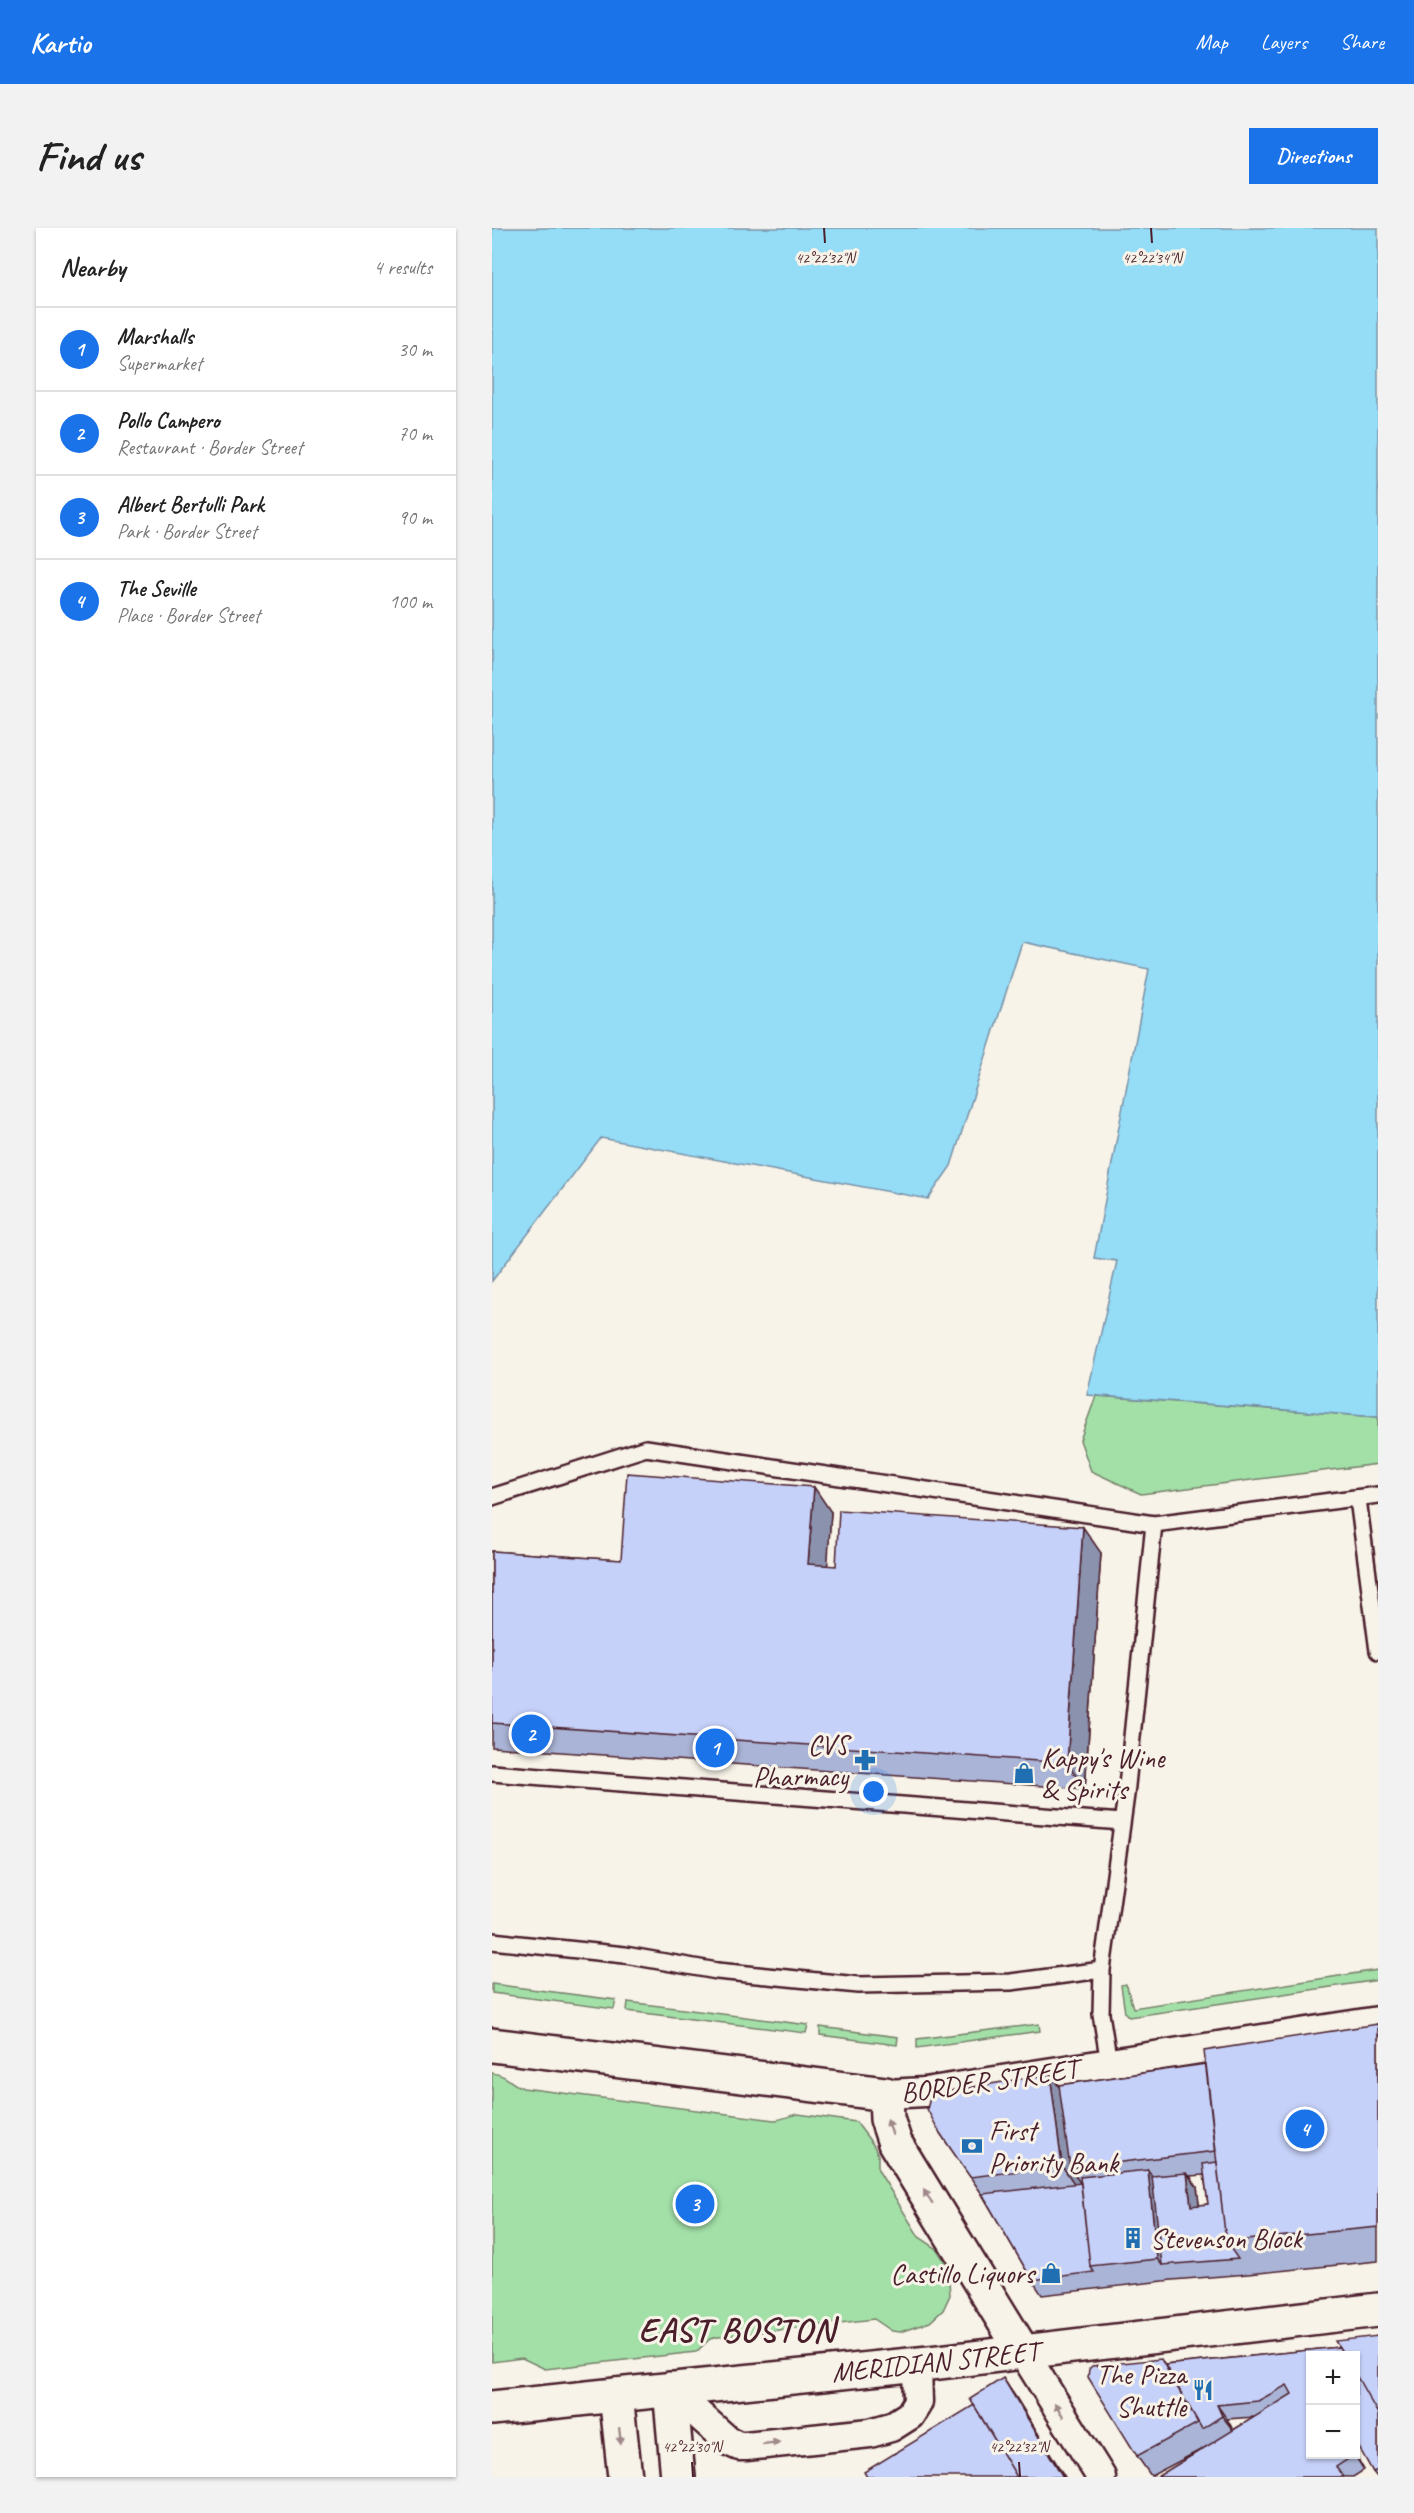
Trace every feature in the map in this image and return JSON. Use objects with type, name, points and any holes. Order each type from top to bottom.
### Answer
[{"type":"main road","name":"BORDER STREET","points":[[492,2045],[886,2094]]},
{"type":"main road","points":[[886,2094],[887,2119],[895,2144],[1023,2352]]},
{"type":"main road","name":"MERIDIAN STREET","points":[[492,2408],[916,2365],[1378,2310]]},
{"type":"main road","points":[[670,2389],[678,2477]]},
{"type":"main road","points":[[616,2394],[625,2477]]},
{"type":"street","name":"BORDER STREET","points":[[886,2094],[925,2092],[1378,2021]]},
{"type":"street","points":[[1023,2352],[1101,2477]]},
{"type":"street","points":[[670,2389],[728,2441],[746,2446],[870,2433],[891,2427],[910,2415],[918,2402],[916,2365]]},
{"type":"lane","points":[[492,1497],[646,1448],[1154,1524],[1378,1495]]},
{"type":"lane","points":[[1358,1499],[1378,1651]]},
{"type":"lane","points":[[1109,2063],[1101,2014],[1102,1970],[1122,1822],[1154,1524]]},
{"type":"lane","points":[[492,1773],[1122,1822]]},
{"type":"lane","points":[[492,1941],[625,1955],[717,1971],[858,1985],[1011,1982],[1102,1970]]},
{"type":"green space","points":[[1096,1396],[1378,1417],[1378,1464],[1141,1494],[1091,1471],[1080,1440]]},
{"type":"green space","points":[[1378,1970],[1378,1980],[1129,2017],[1125,2013],[1121,1985],[1126,1984],[1133,2008]]},
{"type":"green space","points":[[492,1984],[616,2000],[614,2009],[492,1993]]},
{"type":"green space","points":[[628,2002],[808,2025],[806,2033],[627,2011]]},
{"type":"green space","points":[[1039,2024],[1040,2031],[917,2048],[917,2039]]},
{"type":"green space","points":[[820,2027],[898,2037],[897,2045],[820,2035]]},
{"type":"green space","points":[[492,2073],[523,2088],[774,2120],[798,2114],[856,2122],[874,2146],[878,2155],[878,2170],[919,2237],[936,2248],[944,2260],[950,2295],[943,2310],[930,2322],[900,2332],[892,2331],[874,2319],[718,2337],[710,2339],[696,2352],[545,2369],[522,2358],[492,2362]]},
{"type":"water","points":[[492,228],[1378,228],[1378,1417],[1087,1395],[1117,1261],[1094,1258],[1149,969],[1022,942],[951,1166],[928,1199],[601,1138],[492,1281]]},
{"type":"building","points":[[627,1473],[814,1487],[808,1564],[836,1566],[839,1510],[1083,1527],[1067,1763],[492,1723],[492,1551],[621,1560]]},
{"type":"building","points":[[1378,2024],[1378,2227],[1226,2242],[1204,2051]]},
{"type":"building","points":[[1206,2064],[1216,2151],[1070,2168],[1059,2085]]},
{"type":"building","points":[[1050,2074],[1062,2166],[970,2177],[940,2133],[927,2109],[931,2094]]},
{"type":"building","points":[[1217,2162],[1226,2242],[1238,2259],[1162,2265],[1152,2176],[1187,2173],[1191,2206],[1208,2204],[1203,2164]]},
{"type":"building","name":"Stevenson Block","points":[[1148,2170],[1157,2259],[1090,2266],[1080,2177]]},
{"type":"building","points":[[1081,2183],[1090,2266],[1094,2272],[1032,2280],[982,2194]]},
{"type":"building","points":[[1378,2336],[1378,2414],[1360,2382],[1360,2351],[1341,2351],[1335,2341]]},
{"type":"building","points":[[1339,2347],[1342,2351],[1306,2351],[1306,2459],[1348,2459],[1336,2467],[1343,2477],[1157,2477],[1292,2394],[1287,2385],[1258,2401],[1217,2405],[1222,2416],[1202,2429],[1165,2365]]},
{"type":"building","points":[[1161,2359],[1198,2423],[1137,2456],[1088,2377],[1089,2369],[1092,2366]]},
{"type":"building","points":[[1003,2378],[1063,2477],[1017,2477],[970,2399]]},
{"type":"building","points":[[1360,2382],[1378,2414],[1378,2470],[1373,2472],[1360,2449]]},
{"type":"building","points":[[974,2405],[1017,2477],[867,2477],[864,2472]]},
{"type":"place","name":"Pollo Campero","points":[[531,1734]]},
{"type":"place","name":"Marshalls","points":[[715,1748]]},
{"type":"place","name":"CVS Pharmacy","points":[[865,1760]]},
{"type":"place","name":"Kappy's Wine & Spirits","points":[[1024,1773]]},
{"type":"place","name":"The Seville","points":[[1305,2129]]},
{"type":"place","name":"First Priority Bank","points":[[972,2146]]},
{"type":"place","name":"Albert Bertulli Park","points":[[695,2204]]},
{"type":"place","name":"Stevenson Block","points":[[1133,2238]]},
{"type":"place","name":"Castillo Liquors","points":[[1051,2273]]},
{"type":"place","name":"The Pizza Shuttle","points":[[1203,2390]]},
{"type":"district","name":"EAST BOSTON","points":[[737,2329]]}]
